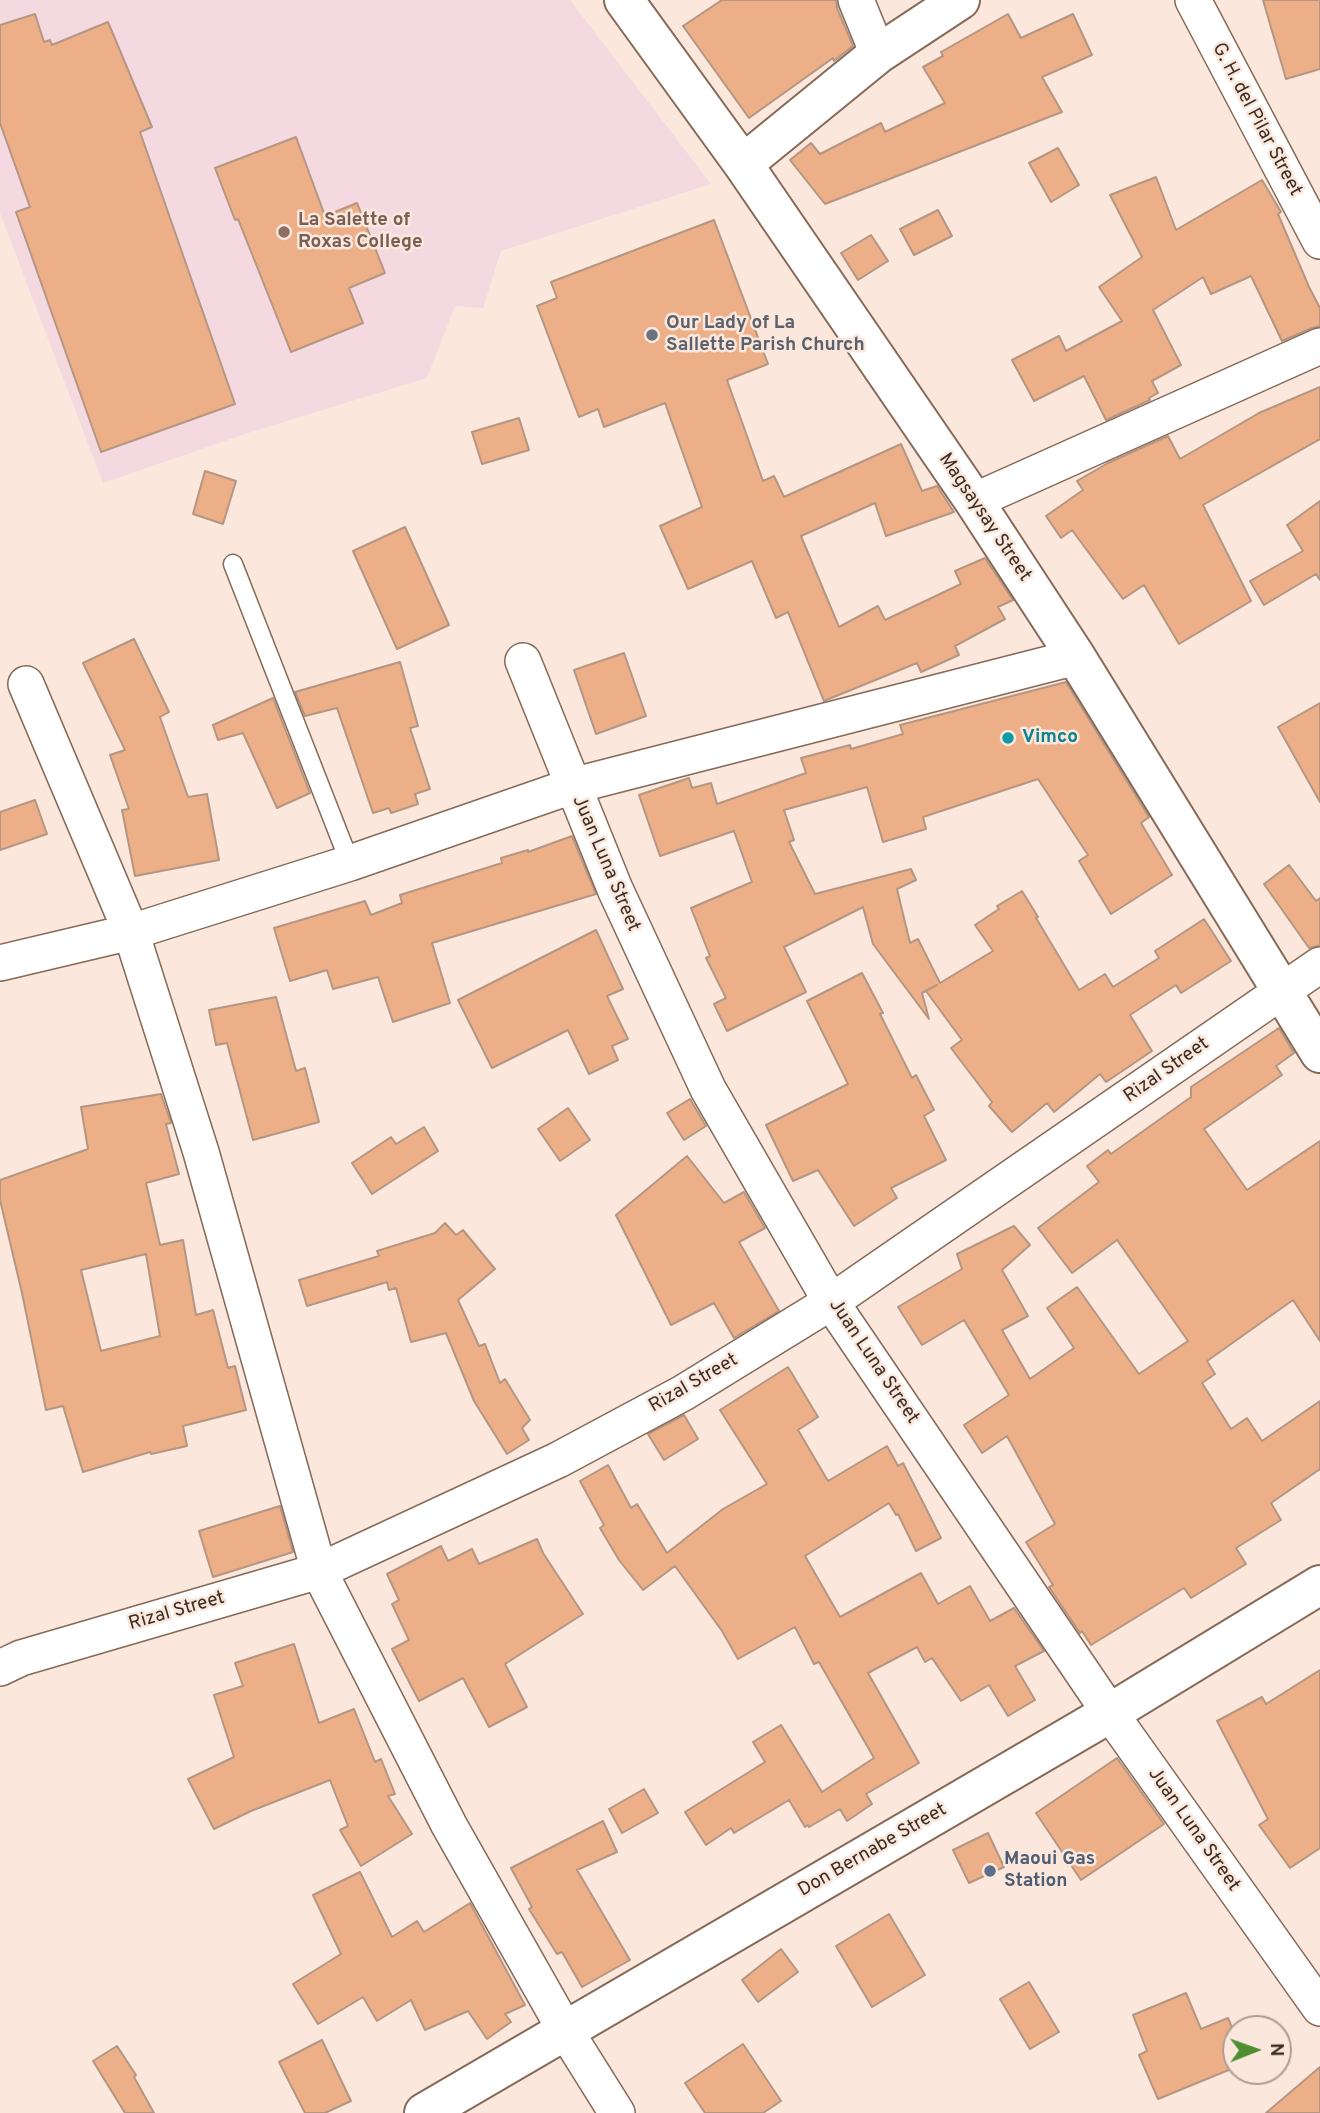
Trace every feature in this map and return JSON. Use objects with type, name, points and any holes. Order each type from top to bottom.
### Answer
[{"type":"street","name":"Magsaysay Street","points":[[624,0],[743,164],[974,500],[1076,657],[1320,1053]]},
{"type":"street","points":[[856,0],[878,54]]},
{"type":"street","points":[[743,164],[878,54],[960,0]]},
{"type":"street","name":"G. H. del Pilar Street","points":[[1193,0],[1320,241]]},
{"type":"street","points":[[974,500],[1320,346]]},
{"type":"street","points":[[0,963],[131,932],[350,863],[572,786],[1076,657]]},
{"type":"street","name":"Juan Luna Street","points":[[523,661],[615,889],[708,1089],[831,1302],[1111,1713],[1320,2008]]},
{"type":"street","points":[[26,684],[131,932],[201,1152],[319,1571],[449,1825],[565,2030],[617,2113]]},
{"type":"street","name":"Rizal Street","points":[[0,1668],[34,1654],[319,1571],[558,1460],[682,1393],[831,1302],[1320,965]]},
{"type":"street","name":"Don Bernabe Street","points":[[428,2112],[1111,1713],[1320,1585]]},
{"type":"lane","points":[[233,564],[350,863]]},
{"type":"shaded area","name":"La Salette of Roxas College","points":[[0,0],[570,0],[711,184],[501,251],[483,308],[455,306],[427,378],[251,432],[103,483],[0,213]]},
{"type":"building","points":[[722,0],[836,0],[853,46],[749,118],[683,26]]},
{"type":"building","points":[[1263,0],[1320,0],[1320,69],[1286,79]]},
{"type":"building","points":[[35,14],[44,42],[50,40],[52,45],[108,22],[152,127],[140,132],[235,404],[101,452],[16,212],[30,207],[0,123],[0,25]]},
{"type":"building","points":[[1008,14],[1021,38],[1073,14],[1092,55],[1042,77],[1062,112],[825,204],[790,160],[811,143],[820,154],[881,123],[885,132],[945,103],[923,67],[943,56],[941,52]]},
{"type":"building","points":[[296,137],[325,216],[357,203],[385,273],[349,288],[363,323],[291,352],[215,168]]},
{"type":"building","points":[[1058,148],[1079,185],[1051,202],[1029,163]]},
{"type":"building","points":[[1156,177],[1176,230],[1262,180],[1281,212],[1278,214],[1320,308],[1320,326],[1282,341],[1251,276],[1211,294],[1203,277],[1153,310],[1181,365],[1152,381],[1158,393],[1149,398],[1150,400],[1106,420],[1084,376],[1034,401],[1012,360],[1059,336],[1066,351],[1122,321],[1099,287],[1142,257],[1110,195]]},
{"type":"building","points":[[938,210],[952,236],[914,255],[900,229]]},
{"type":"building","points":[[714,220],[768,364],[727,380],[763,481],[774,476],[784,497],[901,444],[922,491],[937,486],[954,512],[886,536],[875,503],[801,536],[839,627],[878,606],[885,620],[961,584],[955,571],[985,558],[1013,600],[998,607],[1005,619],[955,646],[959,655],[921,672],[917,663],[824,701],[788,612],[776,618],[752,561],[688,589],[660,526],[702,507],[665,403],[604,427],[598,409],[579,417],[537,306],[557,298],[551,282]]},
{"type":"building","points":[[871,235],[888,261],[858,280],[841,253]]},
{"type":"building","points":[[1320,387],[1320,439],[1203,505],[1251,601],[1179,644],[1144,585],[1123,599],[1072,530],[1061,538],[1046,516],[1083,490],[1077,481],[1108,463],[1168,436],[1180,459],[1259,413]]},
{"type":"building","points":[[519,418],[529,450],[482,464],[472,432]]},
{"type":"building","points":[[205,471],[236,481],[223,524],[193,514]]},
{"type":"building","points":[[1320,501],[1320,580],[1316,574],[1264,605],[1250,581],[1303,551],[1287,525]]},
{"type":"building","points":[[405,527],[449,625],[397,649],[353,551]]},
{"type":"building","points":[[134,639],[169,712],[160,717],[188,797],[207,794],[219,860],[135,876],[122,810],[129,809],[110,755],[125,750],[83,663]]},
{"type":"building","points":[[624,653],[646,716],[596,734],[574,670]]},
{"type":"building","points":[[400,662],[418,726],[410,728],[430,789],[415,794],[418,804],[391,813],[389,808],[373,813],[337,708],[305,716],[295,692]]},
{"type":"building","points":[[1066,682],[1149,817],[1141,823],[1172,875],[1111,914],[1079,861],[1088,855],[1038,779],[923,817],[926,829],[883,842],[867,787],[784,810],[794,840],[789,842],[815,894],[911,869],[916,880],[897,889],[910,943],[918,939],[940,983],[993,951],[975,925],[999,909],[997,906],[1022,891],[1079,990],[1105,974],[1113,987],[1159,958],[1155,951],[1204,919],[1231,961],[1181,993],[1176,985],[1130,1015],[1152,1051],[1106,1082],[1100,1074],[1054,1112],[1047,1103],[1012,1132],[989,1106],[992,1102],[951,1048],[962,1040],[926,991],[937,985],[922,993],[929,1019],[873,944],[863,907],[784,947],[806,992],[727,1031],[714,1004],[726,998],[706,958],[710,956],[691,908],[752,882],[734,831],[660,856],[639,795],[689,778],[692,788],[711,783],[717,804],[806,773],[801,758],[850,745],[851,749],[903,734],[900,725]]},
{"type":"building","points":[[273,698],[310,793],[277,808],[243,733],[218,740],[213,725]]},
{"type":"building","points":[[1320,703],[1320,802],[1278,727]]},
{"type":"building","points":[[35,800],[47,834],[0,850],[0,812]]},
{"type":"building","points":[[572,836],[596,894],[432,943],[450,1003],[393,1022],[378,977],[333,989],[327,970],[290,981],[274,928],[365,901],[371,915],[402,903],[400,895],[502,863],[501,858],[528,852]]},
{"type":"building","points":[[1289,865],[1316,901],[1320,898],[1320,945],[1309,948],[1264,884]]},
{"type":"building","points":[[596,930],[623,989],[607,996],[628,1039],[612,1046],[618,1060],[589,1074],[568,1030],[492,1068],[458,1000]]},
{"type":"building","points":[[862,973],[912,1078],[916,1075],[934,1110],[924,1116],[946,1160],[891,1188],[897,1198],[854,1226],[818,1170],[793,1181],[766,1125],[848,1084],[807,1001]]},
{"type":"building","points":[[276,997],[296,1071],[305,1068],[319,1122],[253,1140],[227,1043],[216,1045],[209,1010]]},
{"type":"building","points":[[1279,1028],[1294,1053],[1276,1066],[1282,1075],[1204,1129],[1247,1190],[1320,1141],[1320,1341],[1293,1300],[1207,1361],[1215,1374],[1202,1383],[1231,1429],[1247,1418],[1262,1441],[1320,1401],[1320,1469],[1271,1503],[1281,1520],[1236,1548],[1246,1564],[1191,1598],[1184,1588],[1091,1645],[1049,1587],[1053,1585],[1026,1542],[1055,1524],[1007,1436],[982,1453],[964,1425],[1009,1395],[964,1320],[922,1345],[898,1307],[962,1269],[957,1254],[1014,1226],[1030,1245],[1002,1270],[1028,1316],[1002,1330],[1030,1379],[1074,1348],[1047,1308],[1077,1287],[1139,1374],[1188,1341],[1117,1240],[1072,1273],[1038,1228],[1099,1182],[1087,1166],[1108,1150],[1111,1154],[1191,1097],[1191,1087]]},
{"type":"building","points":[[161,1094],[171,1123],[166,1124],[179,1174],[146,1183],[160,1245],[183,1240],[196,1315],[213,1310],[228,1368],[235,1366],[246,1410],[183,1426],[187,1446],[151,1454],[150,1452],[83,1472],[63,1406],[46,1410],[0,1200],[0,1180],[88,1149],[81,1107]],"holes":[[[146,1254],[160,1336],[101,1351],[81,1270]]]},
{"type":"building","points":[[690,1099],[706,1126],[684,1140],[667,1113]]},
{"type":"building","points":[[568,1108],[590,1140],[560,1161],[538,1129]]},
{"type":"building","points":[[424,1127],[438,1151],[372,1194],[352,1163],[391,1137],[396,1144]]},
{"type":"building","points":[[687,1156],[724,1203],[744,1192],[765,1228],[739,1242],[779,1311],[734,1338],[714,1303],[671,1325],[616,1215]]},
{"type":"building","points":[[445,1223],[456,1235],[463,1230],[495,1269],[458,1300],[479,1346],[485,1344],[500,1383],[505,1379],[530,1420],[522,1428],[529,1440],[507,1454],[474,1401],[446,1333],[411,1342],[396,1288],[389,1290],[387,1282],[307,1306],[299,1280],[379,1256],[377,1251],[435,1233]]},
{"type":"building","points":[[788,1367],[818,1417],[798,1430],[828,1481],[887,1446],[898,1466],[903,1463],[941,1538],[916,1551],[898,1514],[896,1515],[889,1503],[805,1556],[840,1617],[921,1573],[938,1604],[970,1586],[990,1621],[1014,1608],[1044,1651],[1015,1666],[1035,1700],[1008,1716],[989,1685],[961,1701],[932,1658],[925,1662],[917,1647],[868,1673],[919,1763],[866,1794],[872,1804],[847,1821],[840,1809],[805,1827],[789,1800],[734,1833],[731,1828],[706,1845],[685,1812],[765,1762],[753,1742],[781,1725],[822,1792],[874,1758],[819,1662],[814,1664],[795,1627],[738,1659],[722,1631],[675,1566],[643,1590],[619,1560],[600,1528],[604,1525],[580,1481],[608,1465],[631,1508],[637,1504],[667,1553],[723,1509],[767,1484],[720,1410]]},
{"type":"building","points":[[684,1415],[698,1439],[664,1460],[648,1434]]},
{"type":"building","points":[[280,1506],[293,1552],[213,1577],[199,1531]]},
{"type":"building","points":[[537,1539],[543,1553],[583,1614],[505,1664],[527,1707],[489,1727],[463,1678],[419,1701],[392,1649],[409,1640],[392,1604],[399,1600],[387,1574],[441,1546],[448,1561],[472,1549],[479,1564]]},
{"type":"building","points":[[294,1644],[319,1723],[354,1709],[375,1762],[381,1759],[395,1794],[388,1796],[412,1834],[361,1866],[340,1830],[348,1826],[330,1780],[251,1811],[214,1829],[188,1779],[234,1757],[214,1695],[243,1686],[235,1663]]},
{"type":"building","points":[[1320,1670],[1320,1848],[1290,1868],[1259,1825],[1268,1819],[1217,1721],[1262,1697],[1266,1704]]},
{"type":"building","points":[[1117,1758],[1164,1824],[1081,1880],[1036,1813]]},
{"type":"building","points":[[644,1789],[658,1813],[622,1833],[609,1809]]},
{"type":"building","points":[[603,1821],[617,1852],[577,1870],[630,1960],[582,1987],[562,1952],[557,1954],[529,1909],[532,1907],[511,1868]]},
{"type":"building","points":[[988,1833],[1004,1867],[969,1883],[953,1850]]},
{"type":"building","points":[[360,1872],[392,1937],[417,1921],[424,1932],[470,1903],[525,2005],[505,2014],[511,2022],[487,2039],[468,2011],[425,2030],[411,2000],[377,2021],[363,1997],[318,2024],[293,1984],[341,1954],[313,1895]]},
{"type":"building","points":[[889,1914],[925,1975],[872,2007],[836,1946]]},
{"type":"building","points":[[781,1949],[798,1972],[758,2002],[742,1980]]},
{"type":"building","points":[[1029,1982],[1059,2032],[1030,2049],[1000,1999]]},
{"type":"building","points":[[1186,1993],[1201,2029],[1222,2020],[1222,2073],[1158,2099],[1139,2055],[1147,2051],[1133,2015]]},
{"type":"building","points":[[322,2040],[351,2101],[325,2113],[305,2113],[279,2062]]},
{"type":"building","points":[[743,2044],[781,2101],[763,2113],[705,2113],[685,2083]]},
{"type":"building","points":[[117,2046],[136,2075],[134,2077],[154,2113],[125,2113],[93,2061]]},
{"type":"building","points":[[1320,2067],[1320,2113],[1266,2113]]},
{"type":"place","name":"La Salette of Roxas College","points":[[284,232]]},
{"type":"place","name":"Our Lady of La Sallette Parish Church","points":[[652,335]]},
{"type":"place","name":"Vimco","points":[[1008,738]]},
{"type":"place","name":"Maoui Gas Station","points":[[990,1871]]}]
